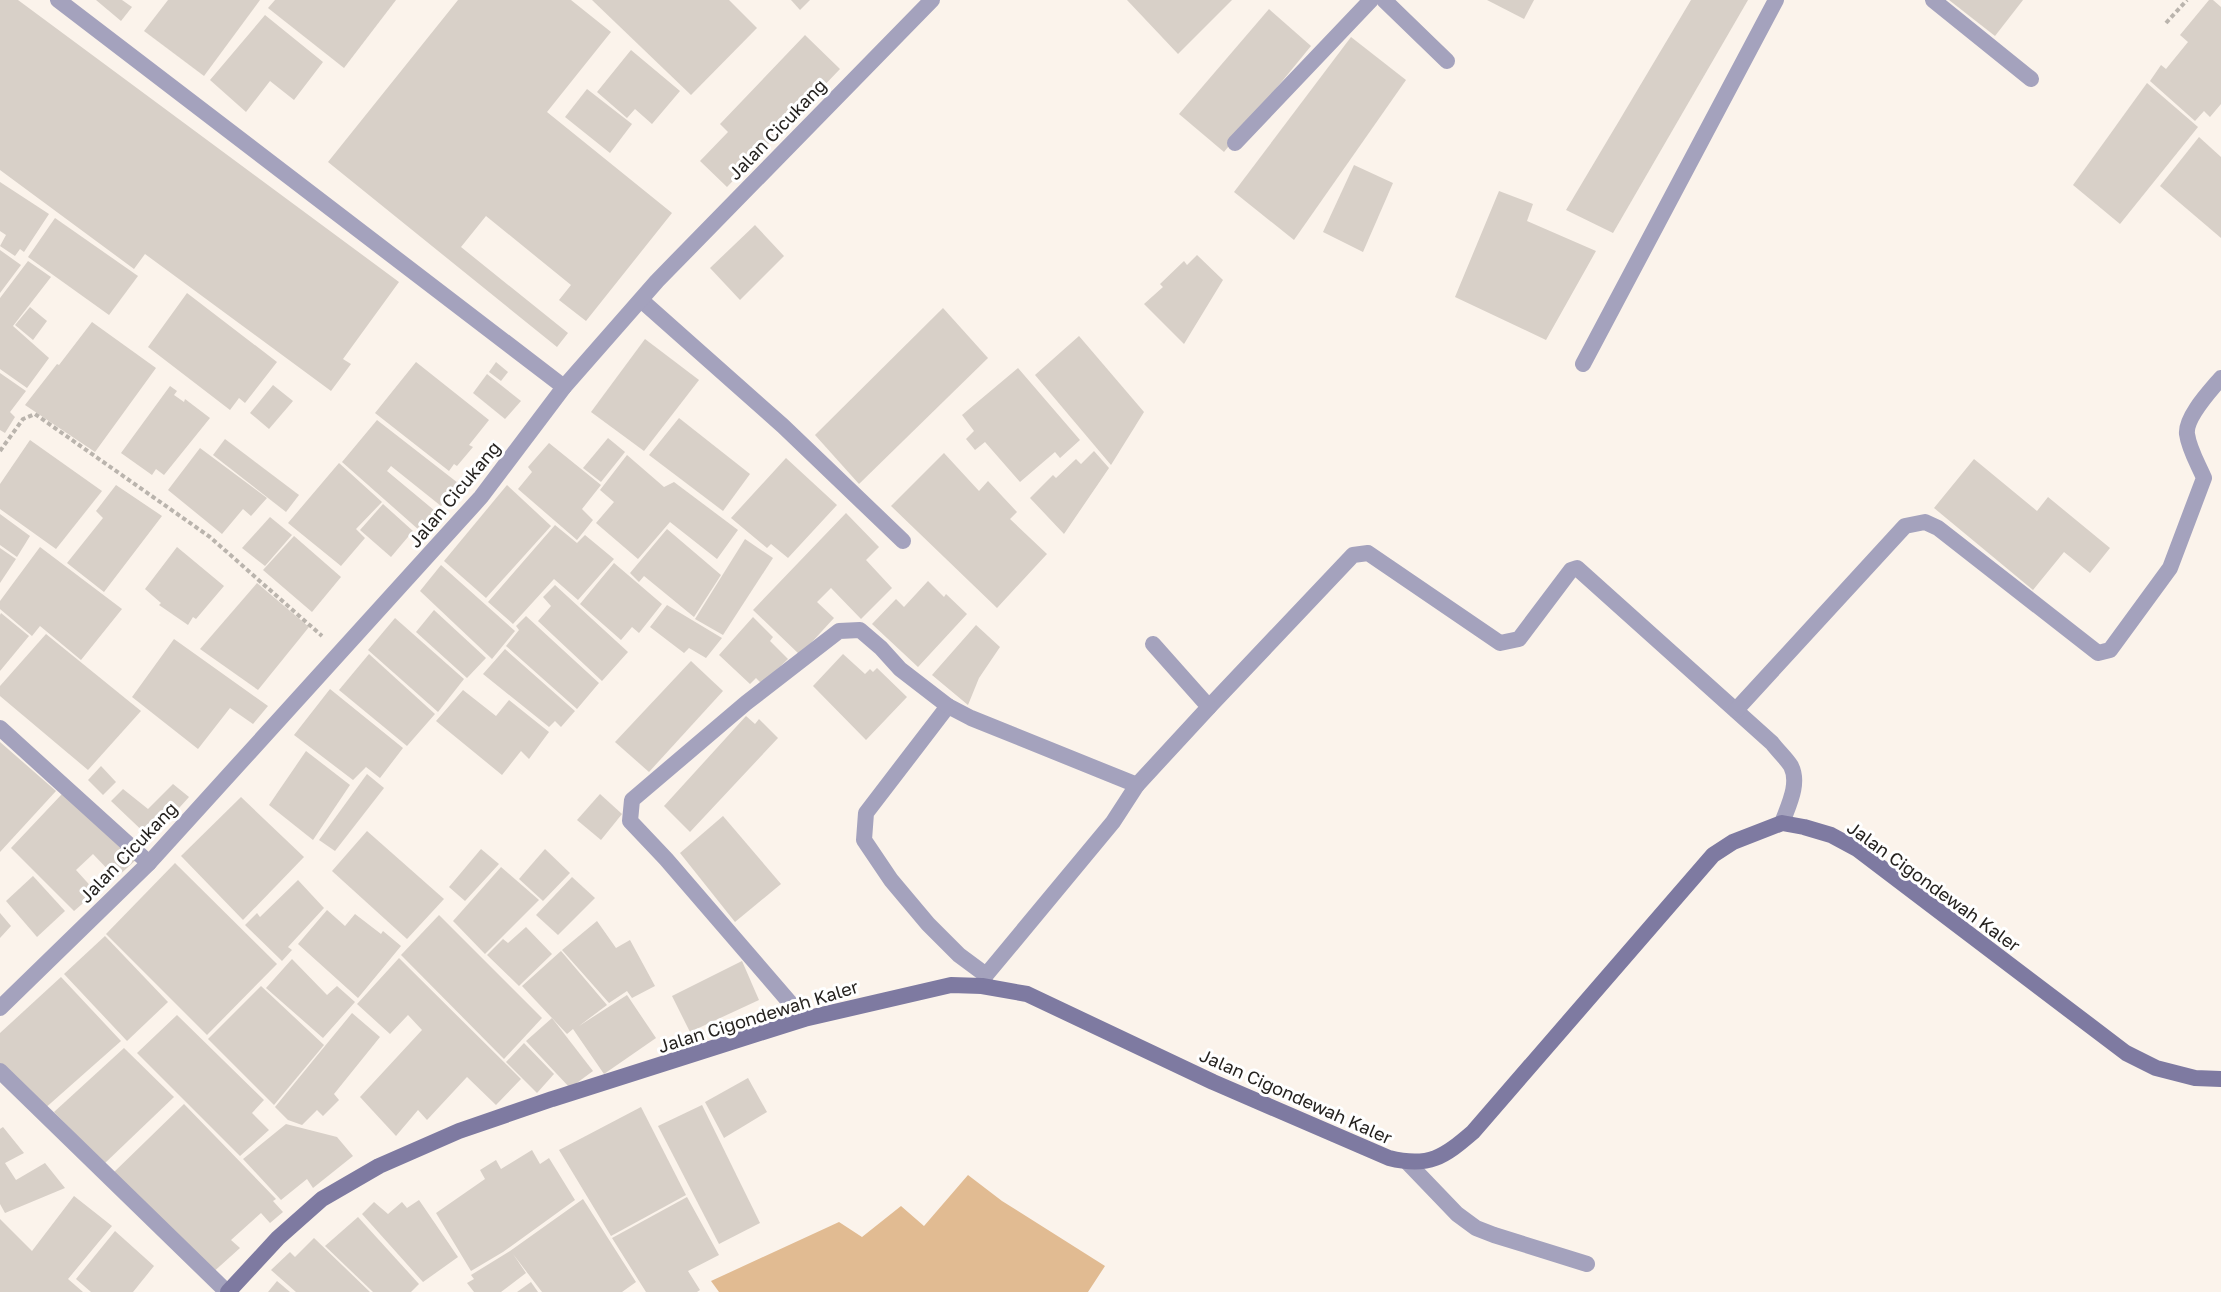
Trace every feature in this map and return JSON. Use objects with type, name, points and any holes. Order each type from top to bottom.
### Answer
[{"type":"main road","name":"Jalan Cigondewah Kaler","points":[[227,1292],[278,1238],[322,1199],[379,1166],[459,1131],[804,1019],[951,985],[984,980],[1027,994],[1213,1082],[1389,1158],[1408,1163],[1429,1160],[1442,1156],[1473,1132],[1713,855],[1733,842],[1782,823],[1831,835],[1857,849],[2126,1053],[2156,1068],[2195,1078],[2221,1079]]},
{"type":"street","points":[[58,0],[564,387]]},
{"type":"street","name":"Jalan Cicukang","points":[[0,1008],[148,863],[481,497],[564,387],[641,300],[769,165],[932,0]]},
{"type":"street","points":[[1235,143],[1371,0]]},
{"type":"street","points":[[1384,0],[1447,61]]},
{"type":"street","points":[[1583,364],[1776,0]]},
{"type":"street","points":[[1933,0],[2031,79]]},
{"type":"street","points":[[641,300],[783,426],[903,541]]},
{"type":"street","points":[[1737,710],[1905,526],[1925,522],[1938,528],[2098,654],[2110,650],[2170,568],[2204,478],[2186,431],[2195,411],[2221,378]]},
{"type":"street","points":[[948,706],[866,813],[864,840],[891,880],[928,924],[984,980],[1113,822],[1137,785],[1353,555],[1368,554],[1500,643],[1519,639],[1570,570],[1577,568],[1737,710],[1772,743],[1791,766],[1794,778],[1793,792],[1782,823]]},
{"type":"street","points":[[804,1019],[666,859],[630,821],[632,800],[746,703],[839,631],[860,630],[900,669],[948,706],[971,718],[1137,785]]},
{"type":"street","points":[[1153,644],[1209,707]]},
{"type":"street","points":[[0,728],[148,863]]},
{"type":"street","points":[[0,1071],[227,1292]]},
{"type":"street","points":[[1408,1163],[1456,1214],[1476,1228],[1587,1264]]},
{"type":"path","points":[[2166,22],[2187,0]]},
{"type":"path","points":[[0,451],[23,419],[35,414],[210,537],[341,652]]},
{"type":"shaded area","points":[[968,1175],[1002,1201],[1105,1266],[1088,1292],[719,1292],[711,1281],[839,1222],[862,1237],[901,1206],[924,1226]]},
{"type":"building","points":[[0,0],[18,0],[399,282],[343,359],[351,364],[331,391],[145,254],[134,269],[0,170]]},
{"type":"building","points":[[96,0],[122,0],[132,7],[121,21]]},
{"type":"building","points":[[168,0],[260,0],[204,76],[144,31]]},
{"type":"building","points":[[275,0],[396,0],[344,68],[268,8]]},
{"type":"building","points":[[458,0],[571,0],[611,32],[547,112],[672,213],[586,321],[559,300],[571,285],[486,216],[461,247],[568,333],[557,347],[328,162]]},
{"type":"building","points":[[592,0],[729,0],[757,28],[691,95]]},
{"type":"building","points":[[791,0],[810,0],[800,10]]},
{"type":"building","points":[[1127,0],[1232,0],[1178,54]]},
{"type":"building","points":[[1487,0],[1534,0],[1524,19]]},
{"type":"building","points":[[1691,0],[1748,0],[1613,233],[1566,210]]},
{"type":"building","points":[[1949,0],[2023,0],[1995,36]]},
{"type":"building","points":[[2209,0],[2213,0],[2221,7],[2221,104],[2210,117],[2204,111],[2195,121],[2150,81],[2161,65],[2166,69],[2188,42],[2180,35]]},
{"type":"building","points":[[1269,9],[1311,46],[1224,152],[1179,114]]},
{"type":"building","points":[[265,15],[323,62],[294,100],[270,81],[246,112],[210,80]]},
{"type":"building","points":[[805,35],[840,69],[727,187],[700,161],[728,132],[720,124]]},
{"type":"building","points":[[1351,37],[1406,80],[1294,240],[1234,192]]},
{"type":"building","points":[[631,50],[680,91],[652,124],[635,109],[627,118],[597,92]]},
{"type":"building","points":[[2147,83],[2198,127],[2120,224],[2073,185]]},
{"type":"building","points":[[587,89],[632,124],[610,153],[565,117]]},
{"type":"building","points":[[2199,137],[2221,157],[2221,238],[2160,186]]},
{"type":"building","points":[[1354,165],[1393,183],[1363,252],[1323,232]]},
{"type":"building","points":[[0,182],[49,214],[24,252],[20,249],[15,256],[0,246],[6,235],[0,231]]},
{"type":"building","points":[[1499,191],[1533,204],[1527,221],[1596,251],[1546,340],[1455,297]]},
{"type":"building","points":[[55,218],[138,276],[109,315],[28,257]]},
{"type":"building","points":[[755,225],[784,256],[740,300],[710,268]]},
{"type":"building","points":[[0,250],[21,265],[0,293]]},
{"type":"building","points":[[1197,255],[1223,280],[1184,344],[1144,304],[1163,287],[1160,284],[1184,261],[1187,265]]},
{"type":"building","points":[[28,261],[51,277],[13,326],[49,358],[27,388],[0,369],[0,298]]},
{"type":"building","points":[[187,293],[277,362],[245,403],[239,398],[230,410],[148,347]]},
{"type":"building","points":[[30,307],[47,321],[33,340],[15,325]]},
{"type":"building","points":[[943,308],[988,358],[859,484],[815,435]]},
{"type":"building","points":[[92,322],[156,368],[95,452],[25,405]]},
{"type":"building","points":[[1079,336],[1144,412],[1111,465],[1035,375]]},
{"type":"building","points":[[645,339],[699,380],[644,451],[591,412]]},
{"type":"building","points":[[416,362],[489,420],[469,445],[473,447],[457,466],[454,464],[449,471],[375,413]]},
{"type":"building","points":[[496,362],[508,372],[501,381],[489,372]]},
{"type":"building","points":[[1018,368],[1080,440],[1060,458],[1055,452],[1020,482],[985,442],[975,450],[966,439],[974,431],[962,415]]},
{"type":"building","points":[[0,373],[26,391],[10,412],[15,417],[5,433],[0,430]]},
{"type":"building","points":[[487,374],[521,401],[505,419],[473,393]]},
{"type":"building","points":[[273,385],[293,401],[269,429],[250,413]]},
{"type":"building","points":[[170,386],[177,391],[174,395],[184,402],[185,399],[210,418],[164,475],[156,469],[152,475],[121,453]]},
{"type":"building","points":[[679,418],[750,474],[723,511],[649,455]]},
{"type":"building","points":[[377,420],[458,483],[441,506],[391,466],[387,471],[435,511],[419,530],[342,462]]},
{"type":"building","points":[[608,438],[625,452],[601,482],[583,468]]},
{"type":"building","points":[[225,439],[299,495],[286,512],[213,455]]},
{"type":"building","points":[[30,440],[102,491],[56,549],[0,509],[0,484]]},
{"type":"building","points":[[549,443],[601,485],[582,509],[593,520],[577,540],[518,489],[532,472],[528,467]]},
{"type":"building","points":[[200,448],[267,498],[251,516],[243,509],[222,534],[168,490]]},
{"type":"building","points":[[1094,451],[1109,468],[1064,534],[1030,498],[1053,475],[1056,478],[1076,459],[1081,464]]},
{"type":"building","points":[[944,453],[979,491],[988,481],[1017,512],[1010,519],[1047,554],[997,608],[891,506]]},
{"type":"building","points":[[627,455],[664,487],[674,482],[738,530],[717,559],[670,522],[638,559],[596,523],[614,502],[600,490]]},
{"type":"building","points":[[786,458],[837,505],[788,558],[771,544],[767,548],[731,518]]},
{"type":"building","points":[[1974,459],[2037,511],[2048,497],[2110,548],[2090,573],[2064,552],[2033,590],[1934,508]]},
{"type":"building","points":[[339,463],[382,502],[356,529],[365,538],[341,566],[288,523]]},
{"type":"building","points":[[116,485],[162,516],[104,592],[67,563],[103,518],[96,511]]},
{"type":"building","points":[[507,485],[551,526],[486,598],[444,561]]},
{"type":"building","points":[[383,504],[413,531],[391,557],[360,530]]},
{"type":"building","points":[[846,513],[879,547],[866,560],[892,588],[861,619],[831,588],[817,602],[834,618],[800,655],[753,610]]},
{"type":"building","points":[[0,514],[30,536],[17,557],[0,545]]},
{"type":"building","points":[[270,517],[292,535],[265,566],[242,548]]},
{"type":"building","points":[[555,525],[577,543],[585,535],[614,559],[578,600],[554,579],[513,624],[488,602]]},
{"type":"building","points":[[667,529],[721,575],[694,617],[644,576],[639,582],[630,573]]},
{"type":"building","points":[[294,536],[341,577],[312,612],[263,570]]},
{"type":"building","points":[[745,539],[773,558],[723,635],[695,619]]},
{"type":"building","points":[[40,547],[122,609],[81,660],[40,626],[32,636],[0,609],[0,601]]},
{"type":"building","points":[[177,547],[224,586],[196,619],[193,617],[188,625],[159,605],[161,603],[145,589]]},
{"type":"building","points":[[0,548],[16,559],[0,583]]},
{"type":"building","points":[[614,563],[662,604],[639,633],[632,627],[621,640],[580,604]]},
{"type":"building","points":[[441,565],[515,631],[492,659],[420,591]]},
{"type":"building","points":[[928,581],[944,597],[946,594],[967,614],[918,667],[872,624],[896,599],[904,607]]},
{"type":"building","points":[[257,583],[309,627],[258,690],[200,649]]},
{"type":"building","points":[[555,585],[628,652],[602,681],[538,621],[551,606],[543,597]]},
{"type":"building","points":[[667,605],[722,638],[706,658],[689,648],[684,653],[650,627]]},
{"type":"building","points":[[434,610],[486,658],[467,678],[416,632]]},
{"type":"building","points":[[1,613],[29,636],[0,671],[0,615]]},
{"type":"building","points":[[526,616],[599,683],[577,709],[506,646],[519,630],[516,626]]},
{"type":"building","points":[[753,617],[773,637],[770,641],[788,659],[762,684],[756,678],[750,684],[719,655]]},
{"type":"building","points":[[395,618],[464,679],[438,712],[368,650]]},
{"type":"building","points":[[976,625],[1000,647],[979,678],[968,705],[932,675]]},
{"type":"building","points":[[46,634],[141,711],[88,770],[0,696],[0,686]]},
{"type":"building","points":[[174,639],[268,706],[253,724],[230,708],[198,749],[132,697]]},
{"type":"building","points":[[505,649],[575,711],[561,727],[555,721],[549,727],[483,674]]},
{"type":"building","points":[[369,654],[435,714],[407,746],[339,690]]},
{"type":"building","points":[[843,654],[865,674],[870,669],[873,672],[877,668],[907,697],[866,740],[813,686]]},
{"type":"building","points":[[691,661],[723,691],[649,772],[615,742]]},
{"type":"building","points":[[330,689],[403,748],[380,778],[366,767],[353,780],[294,735]]},
{"type":"building","points":[[463,690],[496,716],[509,700],[549,732],[529,759],[521,751],[502,775],[436,721]]},
{"type":"building","points":[[746,716],[755,724],[759,719],[778,738],[690,832],[664,806]]},
{"type":"building","points":[[0,742],[56,791],[0,852]]},
{"type":"building","points":[[306,751],[350,785],[313,840],[269,805]]},
{"type":"building","points":[[101,766],[116,782],[103,795],[88,780]]},
{"type":"building","points":[[367,774],[384,788],[335,851],[319,840]]},
{"type":"building","points":[[173,784],[189,797],[151,839],[111,801],[123,789],[148,809]]},
{"type":"building","points":[[62,794],[138,858],[116,878],[93,854],[76,870],[96,892],[74,911],[11,848]]},
{"type":"building","points":[[600,794],[622,814],[601,840],[577,820]]},
{"type":"building","points":[[241,797],[304,857],[243,920],[181,856]]},
{"type":"building","points":[[723,816],[781,884],[735,922],[680,853]]},
{"type":"building","points":[[367,831],[444,899],[407,939],[332,871]]},
{"type":"building","points":[[481,849],[499,864],[465,901],[449,887]]},
{"type":"building","points":[[545,849],[570,873],[543,901],[519,879]]},
{"type":"building","points":[[175,863],[277,964],[207,1035],[106,934]]},
{"type":"building","points":[[501,867],[539,900],[485,954],[453,921]]},
{"type":"building","points":[[33,876],[65,911],[37,937],[6,901]]},
{"type":"building","points":[[572,877],[595,898],[558,935],[536,915]]},
{"type":"building","points":[[298,880],[324,908],[288,947],[292,950],[282,961],[245,925],[257,913],[260,917]]},
{"type":"building","points":[[327,910],[345,926],[355,914],[381,934],[383,931],[401,946],[358,998],[298,944]]},
{"type":"building","points":[[0,913],[11,926],[0,938]]},
{"type":"building","points":[[439,915],[542,1018],[504,1059],[401,955]]},
{"type":"building","points":[[597,921],[616,948],[630,940],[655,986],[632,998],[627,991],[609,1003],[562,950]]},
{"type":"building","points":[[526,927],[552,954],[519,986],[487,955],[503,939],[508,943]]},
{"type":"building","points":[[105,936],[168,1002],[127,1041],[64,974]]},
{"type":"building","points":[[561,951],[607,1005],[579,1026],[627,995],[656,1038],[604,1074],[573,1029],[567,1034],[522,986]]},
{"type":"building","points":[[399,958],[521,1079],[496,1105],[467,1077],[427,1120],[418,1110],[396,1136],[360,1097],[422,1030],[408,1015],[390,1034],[357,1004]]},
{"type":"building","points":[[292,959],[327,995],[337,986],[355,1002],[323,1038],[266,988]]},
{"type":"building","points":[[742,961],[759,1000],[690,1032],[672,996]]},
{"type":"building","points":[[61,977],[121,1041],[43,1110],[0,1063],[0,1033]]},
{"type":"building","points":[[261,986],[324,1045],[274,1105],[208,1039]]},
{"type":"building","points":[[352,1013],[380,1037],[334,1094],[339,1100],[323,1116],[317,1110],[302,1125],[288,1120],[275,1107]]},
{"type":"building","points":[[177,1015],[264,1100],[252,1113],[269,1130],[240,1156],[137,1053]]},
{"type":"building","points":[[552,1018],[593,1071],[570,1088],[526,1041]]},
{"type":"building","points":[[524,1043],[554,1074],[537,1093],[506,1062]]},
{"type":"building","points":[[124,1048],[174,1097],[104,1164],[54,1112]]},
{"type":"building","points":[[748,1078],[767,1112],[724,1138],[705,1102]]},
{"type":"building","points":[[184,1104],[276,1199],[273,1201],[283,1212],[270,1223],[261,1213],[231,1240],[240,1248],[210,1275],[111,1175]]},
{"type":"building","points":[[702,1105],[760,1223],[719,1244],[658,1126]]},
{"type":"building","points":[[641,1107],[686,1195],[611,1236],[559,1150]]},
{"type":"building","points":[[286,1124],[337,1137],[353,1156],[313,1188],[307,1179],[281,1200],[243,1159]]},
{"type":"building","points":[[3,1127],[24,1153],[5,1163],[16,1180],[45,1163],[65,1188],[5,1213],[0,1204],[0,1129]]},
{"type":"building","points":[[532,1150],[540,1164],[549,1158],[575,1200],[503,1252],[471,1271],[436,1213],[485,1179],[480,1170],[496,1160],[501,1169]]},
{"type":"building","points":[[74,1196],[112,1226],[68,1279],[83,1292],[0,1292],[0,1219],[32,1251]]},
{"type":"building","points":[[687,1197],[719,1255],[688,1271],[700,1290],[697,1292],[646,1292],[612,1238]]},
{"type":"building","points":[[583,1199],[636,1282],[622,1292],[542,1292],[513,1254],[526,1273],[501,1292],[474,1292],[467,1283],[474,1279],[471,1275],[510,1251]]},
{"type":"building","points":[[419,1200],[458,1257],[423,1282],[362,1214],[374,1202],[388,1214],[402,1202],[407,1208]]},
{"type":"building","points":[[358,1217],[419,1284],[411,1292],[373,1292],[325,1246]]},
{"type":"building","points":[[115,1231],[154,1266],[133,1292],[91,1292],[76,1279]]},
{"type":"building","points":[[314,1238],[370,1292],[296,1292],[271,1270],[290,1252],[295,1257]]},
{"type":"building","points":[[277,1281],[290,1292],[268,1292]]},
{"type":"building","points":[[531,1282],[538,1292],[517,1292]]}]
